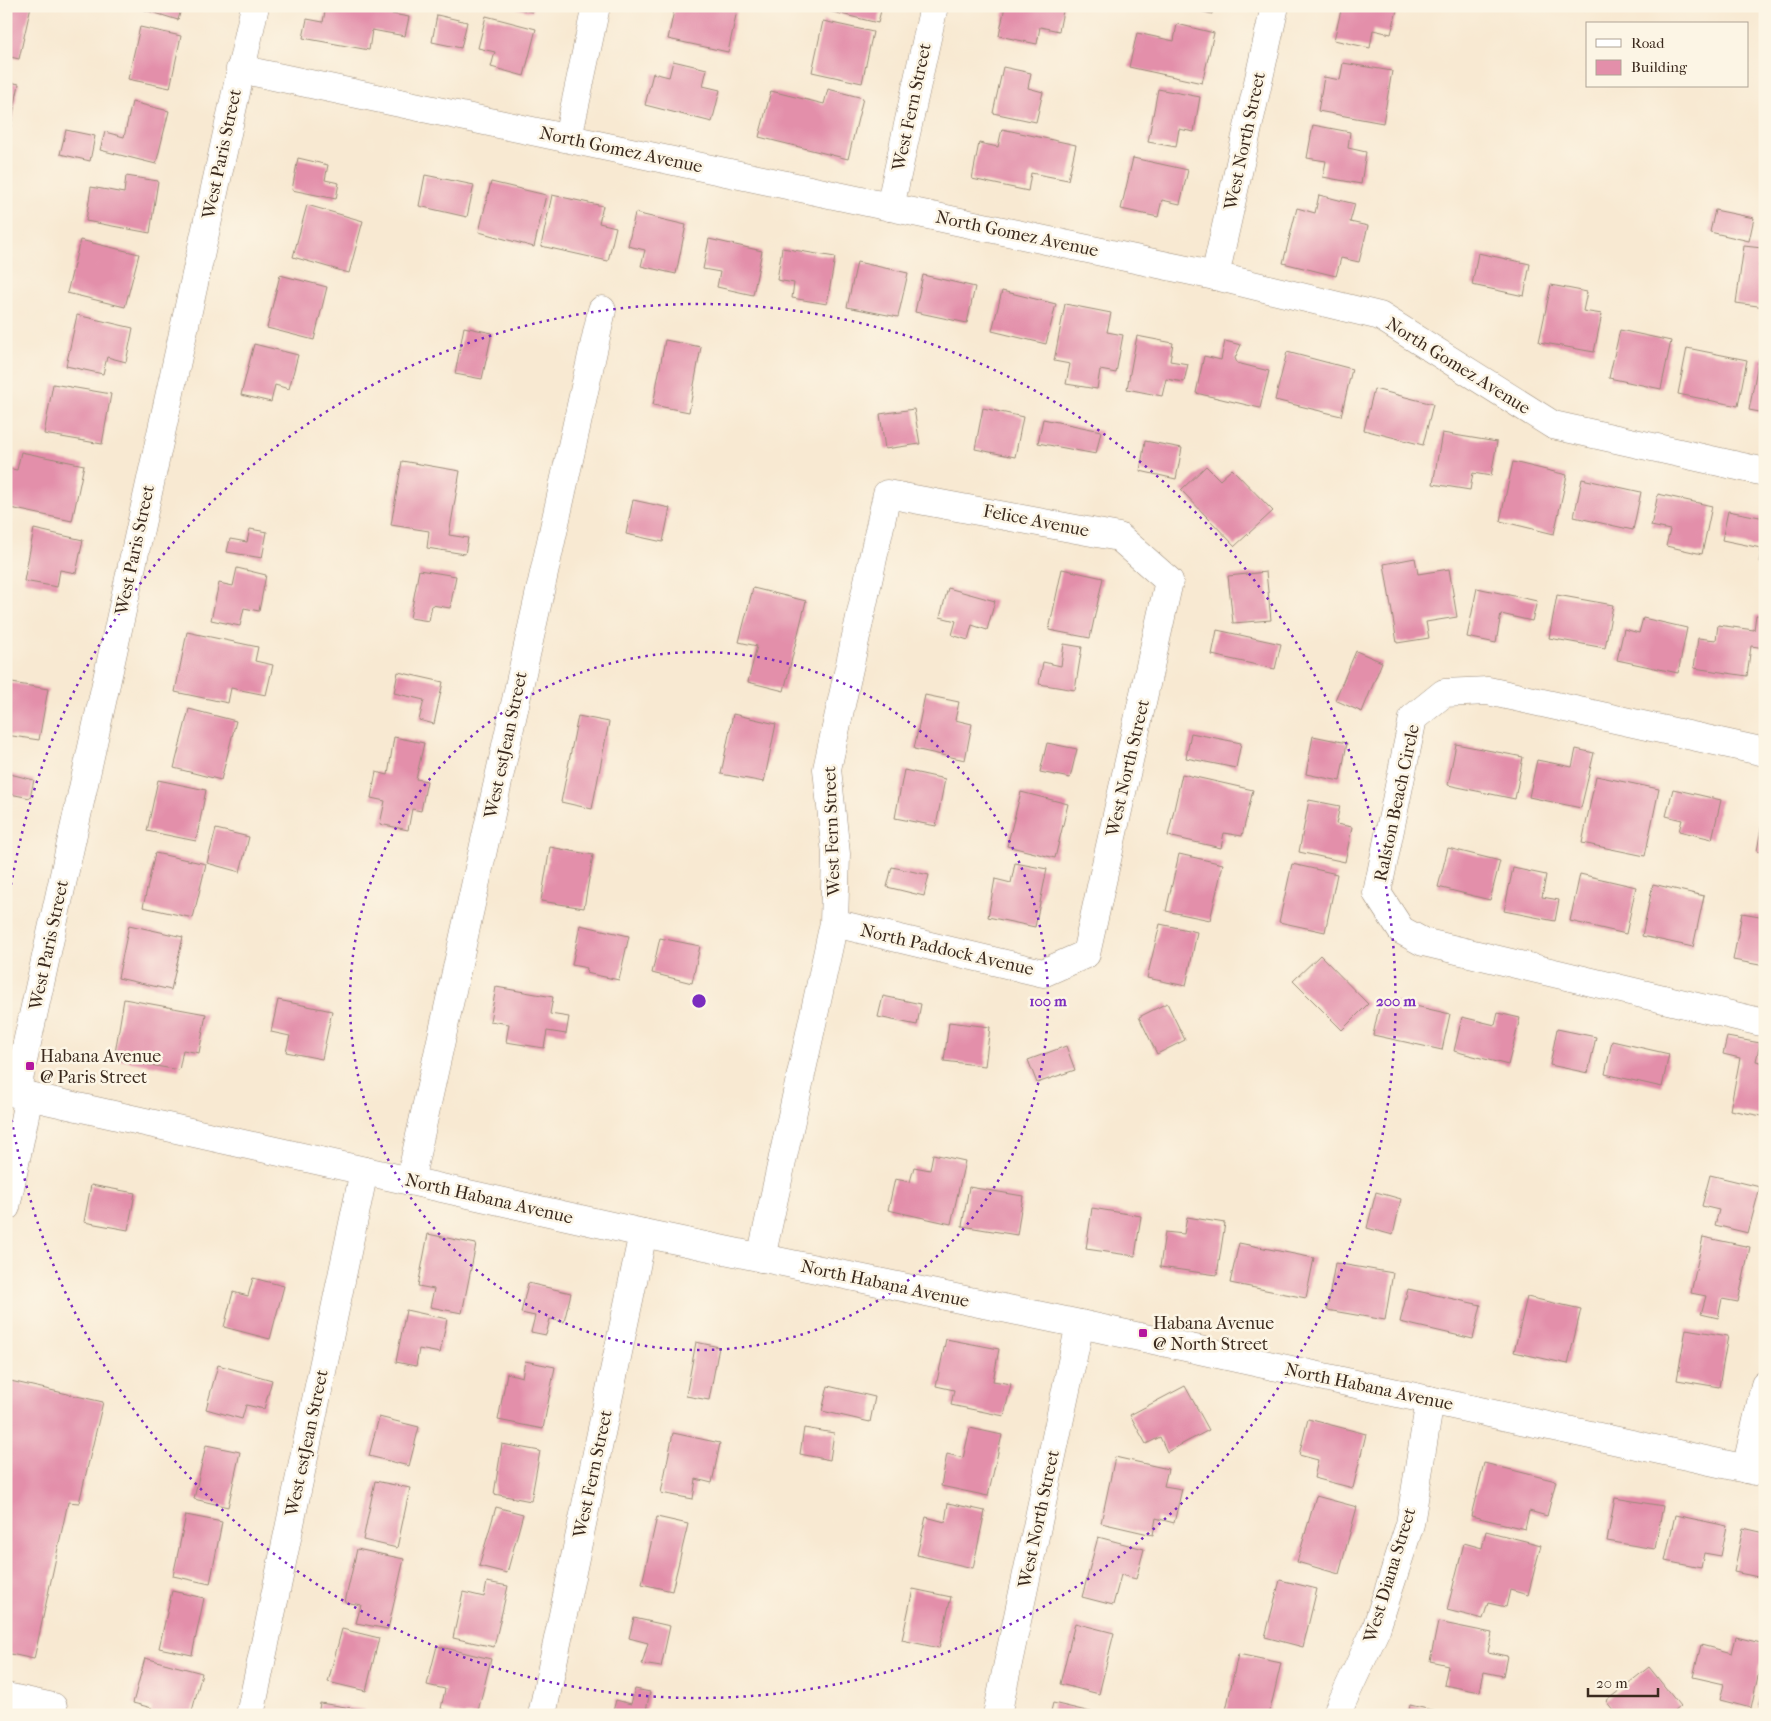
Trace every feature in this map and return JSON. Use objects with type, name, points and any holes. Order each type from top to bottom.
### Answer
[{"type":"street","name":"West Paris Street","points":[[6,1207],[17,1093],[255,6]]},
{"type":"street","points":[[568,138],[596,6]]},
{"type":"street","name":"West Fern Street","points":[[890,207],[934,6]]},
{"type":"street","name":"West North Street","points":[[1215,276],[1275,6]]},
{"type":"street","name":"North Gomez Avenue","points":[[240,69],[1215,276],[1380,316],[1554,426],[1765,472]]},
{"type":"street","name":"West estJean Street","points":[[410,1181],[602,310]]},
{"type":"street","name":"West Fern Street","points":[[760,1258],[834,923],[836,854],[827,769],[887,494]]},
{"type":"street","name":"Felice Avenue","points":[[887,494],[1119,537],[1169,581]]},
{"type":"street","name":"West North Street","points":[[1086,954],[1169,581]]},
{"type":"street","name":"Ralston Beach Circle","points":[[1765,752],[1488,691],[1444,693],[1414,718],[1377,893],[1402,930],[1423,942],[1765,1023]]},
{"type":"street","name":"North Paddock Avenue","points":[[834,923],[1043,973],[1086,954]]},
{"type":"street","name":"North Habana Avenue","points":[[17,1093],[643,1233],[1080,1324],[1755,1471]]},
{"type":"street","name":"West estJean Street","points":[[250,1715],[364,1171]]},
{"type":"street","name":"West Fern Street","points":[[542,1715],[643,1233]]},
{"type":"street","name":"West North Street","points":[[997,1715],[1080,1324]]},
{"type":"street","points":[[1755,1471],[1765,1385]]},
{"type":"street","name":"West Diana Street","points":[[1336,1715],[1376,1629],[1410,1524],[1430,1400]]},
{"type":"street","points":[[6,1696],[53,1707],[51,1715]]},
{"type":"building","points":[[6,6],[31,6],[19,59],[6,56]]},
{"type":"building","points":[[143,6],[182,6],[178,20],[142,9]]},
{"type":"building","points":[[326,6],[393,6],[392,14],[409,17],[405,36],[372,30],[369,50],[303,38],[307,19],[323,22]]},
{"type":"building","points":[[508,6],[533,6],[532,12]]},
{"type":"building","points":[[675,6],[738,6],[728,52],[668,39]]},
{"type":"building","points":[[808,6],[882,6],[878,23]]},
{"type":"building","points":[[1005,6],[1064,6],[1059,31],[1040,27],[1037,44],[999,36]]},
{"type":"building","points":[[1180,6],[1213,6],[1212,14]]},
{"type":"building","points":[[1342,6],[1360,8],[1360,6],[1398,6],[1391,34],[1373,30],[1370,48],[1334,40]]},
{"type":"building","points":[[437,15],[467,22],[461,48],[432,42]]},
{"type":"building","points":[[486,16],[536,29],[524,76],[491,67],[495,52],[478,48]]},
{"type":"building","points":[[823,21],[873,32],[862,83],[812,72]]},
{"type":"building","points":[[1177,24],[1214,33],[1202,83],[1129,67],[1137,33],[1174,41]]},
{"type":"building","points":[[140,27],[181,36],[170,88],[128,79]]},
{"type":"building","points":[[673,61],[707,69],[703,86],[720,90],[712,122],[645,105],[653,73],[669,77]]},
{"type":"building","points":[[1343,63],[1392,71],[1383,123],[1318,111],[1324,77],[1340,80]]},
{"type":"building","points":[[1003,67],[1031,73],[1028,88],[1043,92],[1036,122],[993,113]]},
{"type":"building","points":[[6,81],[19,84],[10,130],[6,129]]},
{"type":"building","points":[[828,89],[863,98],[848,159],[759,137],[771,91],[824,104]]},
{"type":"building","points":[[1158,89],[1200,97],[1194,132],[1179,129],[1176,147],[1148,142]]},
{"type":"building","points":[[132,102],[169,111],[156,164],[100,150],[105,132],[124,137]]},
{"type":"building","points":[[1313,125],[1350,132],[1348,148],[1366,152],[1361,184],[1323,177],[1326,161],[1307,158]]},
{"type":"building","points":[[1002,129],[1076,145],[1068,180],[1031,173],[1028,191],[972,179],[979,143],[998,147]]},
{"type":"building","points":[[66,130],[95,136],[90,161],[60,154]]},
{"type":"building","points":[[298,158],[328,165],[325,180],[339,183],[336,199],[292,190]]},
{"type":"building","points":[[1133,158],[1188,170],[1180,204],[1162,200],[1158,217],[1121,209]]},
{"type":"building","points":[[425,175],[474,185],[467,217],[419,206]]},
{"type":"building","points":[[126,176],[158,181],[150,233],[86,221],[91,187],[124,193]]},
{"type":"building","points":[[491,182],[546,195],[534,247],[479,232]]},
{"type":"building","points":[[552,195],[603,206],[599,223],[616,227],[608,261],[541,246]]},
{"type":"building","points":[[1319,195],[1355,204],[1350,222],[1368,226],[1359,262],[1341,258],[1336,276],[1283,263],[1297,208],[1315,213]]},
{"type":"building","points":[[307,205],[363,221],[349,273],[293,257]]},
{"type":"building","points":[[1715,210],[1754,218],[1749,241],[1710,232]]},
{"type":"building","points":[[635,213],[686,225],[676,274],[641,266],[645,250],[628,246]]},
{"type":"building","points":[[709,239],[762,251],[753,295],[717,287],[720,272],[703,269]]},
{"type":"building","points":[[80,240],[139,254],[125,307],[67,293]]},
{"type":"building","points":[[1744,246],[1762,248],[1759,267],[1765,268],[1765,307],[1736,303]]},
{"type":"building","points":[[782,248],[835,257],[827,304],[792,298],[794,283],[777,280]]},
{"type":"building","points":[[1478,253],[1530,264],[1524,296],[1472,285]]},
{"type":"building","points":[[857,262],[908,273],[898,317],[847,307]]},
{"type":"building","points":[[280,275],[327,287],[314,340],[267,328]]},
{"type":"building","points":[[923,275],[975,287],[967,323],[915,312]]},
{"type":"building","points":[[1551,285],[1587,292],[1583,311],[1602,314],[1594,352],[1539,342]]},
{"type":"building","points":[[1002,291],[1056,304],[1046,344],[992,331]]},
{"type":"building","points":[[1065,304],[1111,313],[1107,332],[1123,335],[1116,373],[1100,370],[1097,389],[1066,384],[1070,364],[1054,361]]},
{"type":"building","points":[[77,315],[133,328],[126,362],[107,357],[103,374],[66,366]]},
{"type":"building","points":[[464,327],[492,333],[482,379],[455,374]]},
{"type":"building","points":[[1620,330],[1671,341],[1661,389],[1609,378]]},
{"type":"building","points":[[1137,336],[1173,343],[1170,361],[1188,364],[1184,382],[1166,379],[1162,396],[1127,389]]},
{"type":"building","points":[[665,340],[701,347],[689,412],[653,405]]},
{"type":"building","points":[[1225,341],[1241,345],[1235,358],[1237,363],[1269,371],[1260,408],[1196,393],[1204,356],[1221,360]]},
{"type":"building","points":[[254,344],[298,355],[289,389],[275,385],[271,402],[241,395]]},
{"type":"building","points":[[1687,348],[1747,360],[1738,406],[1678,394]]},
{"type":"building","points":[[1287,352],[1352,369],[1341,416],[1275,400]]},
{"type":"building","points":[[1759,358],[1765,359],[1765,413],[1749,410]]},
{"type":"building","points":[[53,384],[111,394],[102,444],[44,434]]},
{"type":"building","points":[[1374,389],[1433,404],[1423,445],[1364,430]]},
{"type":"building","points":[[983,408],[1023,417],[1015,457],[975,449]]},
{"type":"building","points":[[914,409],[920,444],[885,449],[880,414]]},
{"type":"building","points":[[1043,419],[1101,431],[1096,454],[1038,443]]},
{"type":"building","points":[[1442,433],[1497,442],[1491,476],[1473,473],[1470,490],[1433,484]]},
{"type":"building","points":[[1145,441],[1182,448],[1176,479],[1140,471]]},
{"type":"building","points":[[21,452],[84,465],[72,521],[6,507],[6,468],[17,470]]},
{"type":"building","points":[[402,461],[460,471],[449,535],[468,538],[465,554],[427,548],[429,531],[391,525]]},
{"type":"building","points":[[1513,462],[1567,475],[1554,534],[1500,521]]},
{"type":"building","points":[[1206,466],[1220,480],[1232,469],[1273,511],[1235,546],[1181,490]]},
{"type":"building","points":[[1582,479],[1641,492],[1633,530],[1574,517]]},
{"type":"building","points":[[1658,494],[1712,506],[1702,554],[1666,546],[1670,530],[1651,526]]},
{"type":"building","points":[[633,500],[670,508],[663,542],[626,534]]},
{"type":"building","points":[[1728,511],[1765,518],[1765,564],[1759,562],[1761,548],[1722,540]]},
{"type":"building","points":[[34,529],[83,540],[76,573],[60,570],[57,587],[24,581]]},
{"type":"building","points":[[250,529],[267,532],[262,558],[227,552],[230,539],[247,542]]},
{"type":"building","points":[[1415,558],[1418,574],[1449,569],[1457,617],[1426,622],[1429,638],[1397,643],[1384,564]]},
{"type":"building","points":[[237,568],[266,575],[259,611],[244,608],[240,626],[211,620],[219,583],[233,586]]},
{"type":"building","points":[[1062,569],[1103,578],[1090,638],[1049,630]]},
{"type":"building","points":[[419,570],[456,576],[450,608],[432,605],[429,621],[410,618]]},
{"type":"building","points":[[1266,572],[1271,620],[1233,623],[1228,576]]},
{"type":"building","points":[[753,588],[806,601],[784,691],[748,682],[757,646],[739,642]]},
{"type":"building","points":[[948,588],[995,601],[987,630],[972,625],[968,640],[952,635],[956,621],[940,617]]},
{"type":"building","points":[[1477,588],[1537,601],[1532,621],[1501,614],[1496,643],[1467,637]]},
{"type":"building","points":[[1557,595],[1613,605],[1605,648],[1549,638]]},
{"type":"building","points":[[1756,615],[1765,616],[1765,648],[1751,646],[1747,676],[1694,668],[1698,638],[1716,640],[1718,625],[1754,630]]},
{"type":"building","points":[[1643,618],[1687,628],[1678,673],[1617,660],[1624,629],[1639,633]]},
{"type":"building","points":[[1217,630],[1281,644],[1275,669],[1212,655]]},
{"type":"building","points":[[187,632],[258,647],[255,661],[273,665],[266,695],[231,688],[228,703],[175,692]]},
{"type":"building","points":[[1064,644],[1082,647],[1075,690],[1039,684],[1043,662],[1061,666]]},
{"type":"building","points":[[1356,651],[1382,662],[1362,712],[1335,700]]},
{"type":"building","points":[[398,672],[443,682],[434,724],[419,720],[424,700],[394,693]]},
{"type":"building","points":[[6,682],[48,689],[39,740],[6,735]]},
{"type":"building","points":[[925,695],[959,702],[955,720],[972,724],[965,760],[914,749]]},
{"type":"building","points":[[189,709],[236,721],[221,780],[174,768]]},
{"type":"building","points":[[733,714],[776,724],[764,782],[721,774]]},
{"type":"building","points":[[578,716],[609,722],[592,809],[561,802]]},
{"type":"building","points":[[1191,733],[1241,743],[1236,768],[1186,758]]},
{"type":"building","points":[[1313,736],[1347,743],[1340,781],[1306,774]]},
{"type":"building","points":[[394,737],[424,743],[416,779],[427,781],[421,811],[412,809],[408,830],[380,824],[385,801],[371,798],[376,772],[388,775]]},
{"type":"building","points":[[1047,743],[1077,749],[1070,778],[1040,772]]},
{"type":"building","points":[[1456,744],[1523,757],[1515,799],[1448,785]]},
{"type":"building","points":[[1576,749],[1594,753],[1581,808],[1529,797],[1537,760],[1572,767]]},
{"type":"building","points":[[904,770],[945,779],[936,826],[895,818]]},
{"type":"building","points":[[6,773],[34,780],[30,798],[10,794],[7,810]]},
{"type":"building","points":[[1182,774],[1253,790],[1242,836],[1224,833],[1221,848],[1168,836]]},
{"type":"building","points":[[1596,776],[1659,789],[1645,856],[1582,843]]},
{"type":"building","points":[[158,780],[206,790],[196,841],[147,831]]},
{"type":"building","points":[[1673,789],[1721,800],[1712,839],[1679,831],[1682,820],[1666,816]]},
{"type":"building","points":[[1021,792],[1068,804],[1055,858],[1007,846]]},
{"type":"building","points":[[1309,800],[1340,806],[1336,824],[1352,827],[1345,862],[1299,852]]},
{"type":"building","points":[[1765,812],[1765,853],[1757,851]]},
{"type":"building","points":[[216,829],[249,837],[240,872],[207,863]]},
{"type":"building","points":[[550,847],[593,855],[584,908],[541,901]]},
{"type":"building","points":[[1448,848],[1500,861],[1490,900],[1438,887]]},
{"type":"building","points":[[155,853],[206,864],[193,918],[143,907]]},
{"type":"building","points":[[1179,854],[1223,864],[1210,920],[1166,911]]},
{"type":"building","points":[[1015,863],[1047,869],[1035,927],[988,917],[995,879],[1011,883]]},
{"type":"building","points":[[1292,864],[1337,874],[1325,932],[1279,922]]},
{"type":"building","points":[[892,867],[929,875],[924,896],[887,887]]},
{"type":"building","points":[[1513,868],[1546,875],[1542,897],[1559,900],[1555,921],[1504,911]]},
{"type":"building","points":[[1580,874],[1636,887],[1626,934],[1570,921]]},
{"type":"building","points":[[1653,884],[1704,896],[1693,947],[1642,936]]},
{"type":"building","points":[[1742,913],[1765,917],[1765,966],[1733,960]]},
{"type":"building","points":[[1160,924],[1197,932],[1186,986],[1147,978]]},
{"type":"building","points":[[129,925],[183,937],[171,990],[118,978]]},
{"type":"building","points":[[580,925],[629,936],[619,980],[586,973],[587,968],[572,965]]},
{"type":"building","points":[[660,938],[700,946],[692,983],[652,973]]},
{"type":"building","points":[[1320,955],[1368,1004],[1342,1030],[1293,981]]},
{"type":"building","points":[[496,987],[553,997],[550,1014],[569,1017],[566,1034],[547,1031],[544,1048],[506,1042],[509,1024],[490,1021]]},
{"type":"building","points":[[883,996],[921,1004],[917,1025],[878,1017]]},
{"type":"building","points":[[1381,998],[1450,1014],[1442,1050],[1373,1035]]},
{"type":"building","points":[[124,999],[206,1014],[199,1053],[183,1050],[179,1070],[114,1059]]},
{"type":"building","points":[[278,1000],[332,1011],[322,1059],[286,1052],[290,1036],[271,1032]]},
{"type":"building","points":[[1167,1003],[1185,1040],[1157,1054],[1139,1017]]},
{"type":"building","points":[[1498,1013],[1520,1018],[1508,1065],[1454,1051],[1462,1017],[1495,1025]]},
{"type":"building","points":[[949,1022],[990,1027],[985,1066],[944,1061]]},
{"type":"building","points":[[1557,1029],[1596,1037],[1588,1073],[1550,1065]]},
{"type":"building","points":[[1727,1037],[1760,1043],[1756,1061],[1765,1063],[1765,1104],[1762,1116],[1730,1110],[1740,1058],[1723,1054]]},
{"type":"building","points":[[1612,1041],[1669,1054],[1662,1087],[1605,1074]]},
{"type":"building","points":[[1066,1046],[1075,1070],[1037,1083],[1028,1060]]},
{"type":"building","points":[[933,1154],[965,1161],[951,1224],[888,1210],[895,1179],[910,1182],[914,1167],[930,1170]]},
{"type":"building","points":[[1710,1175],[1760,1187],[1748,1233],[1715,1225],[1719,1210],[1702,1206]]},
{"type":"building","points":[[91,1185],[135,1193],[128,1230],[84,1222]]},
{"type":"building","points":[[969,1187],[1023,1196],[1017,1235],[962,1226]]},
{"type":"building","points":[[1376,1192],[1401,1199],[1393,1235],[1367,1228]]},
{"type":"building","points":[[1092,1208],[1141,1216],[1135,1256],[1086,1249]]},
{"type":"building","points":[[1187,1217],[1225,1223],[1217,1275],[1160,1267],[1165,1232],[1184,1234]]},
{"type":"building","points":[[428,1234],[476,1244],[462,1313],[430,1307],[434,1289],[418,1286]]},
{"type":"building","points":[[1703,1237],[1750,1247],[1738,1302],[1722,1299],[1718,1318],[1701,1314],[1706,1296],[1691,1293]]},
{"type":"building","points":[[1239,1243],[1314,1258],[1306,1298],[1230,1283]]},
{"type":"building","points":[[1335,1263],[1393,1273],[1385,1320],[1327,1310]]},
{"type":"building","points":[[253,1278],[284,1286],[270,1339],[224,1327],[233,1292],[248,1296]]},
{"type":"building","points":[[528,1283],[571,1293],[564,1322],[550,1319],[546,1335],[531,1332],[535,1316],[521,1313]]},
{"type":"building","points":[[1408,1289],[1481,1305],[1473,1339],[1400,1322]]},
{"type":"building","points":[[1527,1297],[1581,1309],[1568,1364],[1514,1352]]},
{"type":"building","points":[[406,1310],[447,1319],[440,1353],[419,1349],[416,1366],[396,1362]]},
{"type":"building","points":[[1686,1329],[1728,1336],[1719,1387],[1677,1380]]},
{"type":"building","points":[[946,1339],[999,1349],[993,1381],[1011,1384],[1004,1416],[951,1405],[954,1390],[936,1386]]},
{"type":"building","points":[[696,1342],[719,1347],[709,1400],[686,1396]]},
{"type":"building","points":[[525,1361],[555,1367],[543,1429],[498,1420],[507,1373],[522,1377]]},
{"type":"building","points":[[218,1365],[272,1380],[264,1409],[246,1405],[242,1419],[206,1409]]},
{"type":"building","points":[[6,1380],[103,1402],[79,1503],[68,1502],[34,1659],[6,1653]]},
{"type":"building","points":[[828,1386],[875,1397],[870,1422],[822,1411]]},
{"type":"building","points":[[1185,1386],[1209,1430],[1167,1452],[1160,1437],[1146,1444],[1130,1415]]},
{"type":"building","points":[[379,1417],[419,1427],[409,1466],[369,1456]]},
{"type":"building","points":[[1308,1419],[1366,1434],[1353,1488],[1314,1478],[1318,1460],[1299,1455]]},
{"type":"building","points":[[804,1428],[834,1433],[830,1460],[800,1454]]},
{"type":"building","points":[[970,1428],[1002,1435],[988,1496],[941,1486],[947,1454],[963,1458]]},
{"type":"building","points":[[673,1433],[720,1443],[712,1483],[696,1479],[693,1499],[661,1493]]},
{"type":"building","points":[[502,1444],[540,1451],[531,1501],[494,1494]]},
{"type":"building","points":[[206,1445],[240,1452],[228,1507],[194,1499]]},
{"type":"building","points":[[1115,1457],[1168,1469],[1164,1486],[1182,1489],[1174,1523],[1156,1518],[1153,1535],[1101,1523]]},
{"type":"building","points":[[1484,1463],[1556,1481],[1547,1516],[1529,1511],[1525,1529],[1471,1516]]},
{"type":"building","points":[[375,1481],[410,1488],[397,1548],[363,1540]]},
{"type":"building","points":[[1316,1496],[1357,1507],[1339,1574],[1297,1562]]},
{"type":"building","points":[[1615,1498],[1663,1506],[1655,1549],[1607,1541]]},
{"type":"building","points":[[948,1503],[985,1511],[973,1568],[917,1555],[926,1517],[945,1522]]},
{"type":"building","points":[[496,1507],[523,1514],[507,1573],[479,1566]]},
{"type":"building","points":[[186,1515],[222,1522],[210,1584],[173,1576]]},
{"type":"building","points":[[1675,1515],[1727,1526],[1721,1556],[1704,1553],[1701,1568],[1665,1561]]},
{"type":"building","points":[[657,1517],[688,1524],[672,1591],[642,1584]]},
{"type":"building","points":[[1743,1528],[1765,1533],[1763,1578],[1734,1572]]},
{"type":"building","points":[[1486,1531],[1541,1545],[1528,1595],[1510,1590],[1506,1607],[1488,1603],[1483,1619],[1447,1610],[1464,1543],[1482,1548]]},
{"type":"building","points":[[1098,1537],[1144,1549],[1136,1579],[1121,1575],[1113,1605],[1082,1597]]},
{"type":"building","points":[[357,1549],[404,1559],[388,1629],[356,1623],[361,1605],[345,1602]]},
{"type":"building","points":[[1280,1580],[1317,1589],[1303,1647],[1265,1637]]},
{"type":"building","points":[[487,1582],[508,1586],[494,1647],[453,1638],[463,1592],[484,1597]]},
{"type":"building","points":[[913,1589],[951,1597],[939,1648],[902,1640]]},
{"type":"building","points":[[172,1591],[204,1598],[192,1655],[159,1648]]},
{"type":"building","points":[[634,1618],[670,1626],[661,1667],[642,1664],[648,1643],[629,1638]]},
{"type":"building","points":[[1438,1622],[1492,1633],[1488,1652],[1507,1656],[1503,1676],[1484,1672],[1480,1692],[1444,1685],[1448,1665],[1430,1661]]},
{"type":"building","points":[[1075,1623],[1114,1633],[1099,1694],[1060,1684]]},
{"type":"building","points":[[342,1629],[379,1638],[366,1691],[328,1682]]},
{"type":"building","points":[[1736,1637],[1765,1644],[1751,1708],[1720,1700],[1724,1684],[1693,1677],[1701,1645],[1732,1653]]},
{"type":"building","points":[[437,1646],[491,1659],[477,1715],[463,1715],[441,1709],[445,1689],[427,1685]]},
{"type":"building","points":[[1238,1654],[1281,1663],[1269,1715],[1225,1715]]},
{"type":"building","points":[[145,1658],[202,1673],[191,1715],[151,1715],[152,1708],[133,1703]]},
{"type":"building","points":[[1649,1667],[1680,1706],[1670,1715],[1617,1715],[1606,1701]]},
{"type":"building","points":[[1765,1686],[1765,1707],[1759,1706]]},
{"type":"building","points":[[635,1689],[650,1692],[645,1715],[612,1715],[616,1700],[631,1704]]},
{"type":"building","points":[[320,1703],[365,1710],[364,1715],[318,1715]]},
{"type":"building","points":[[1053,1703],[1099,1714],[1099,1715],[1050,1715]]},
{"type":"building","points":[[1410,1705],[1449,1714],[1449,1715],[1408,1715]]},
{"type":"place","name":"Habana Avenue @ Paris Street","points":[[30,1066]]},
{"type":"place","name":"Habana Avenue @ North Street","points":[[1143,1333]]}]
